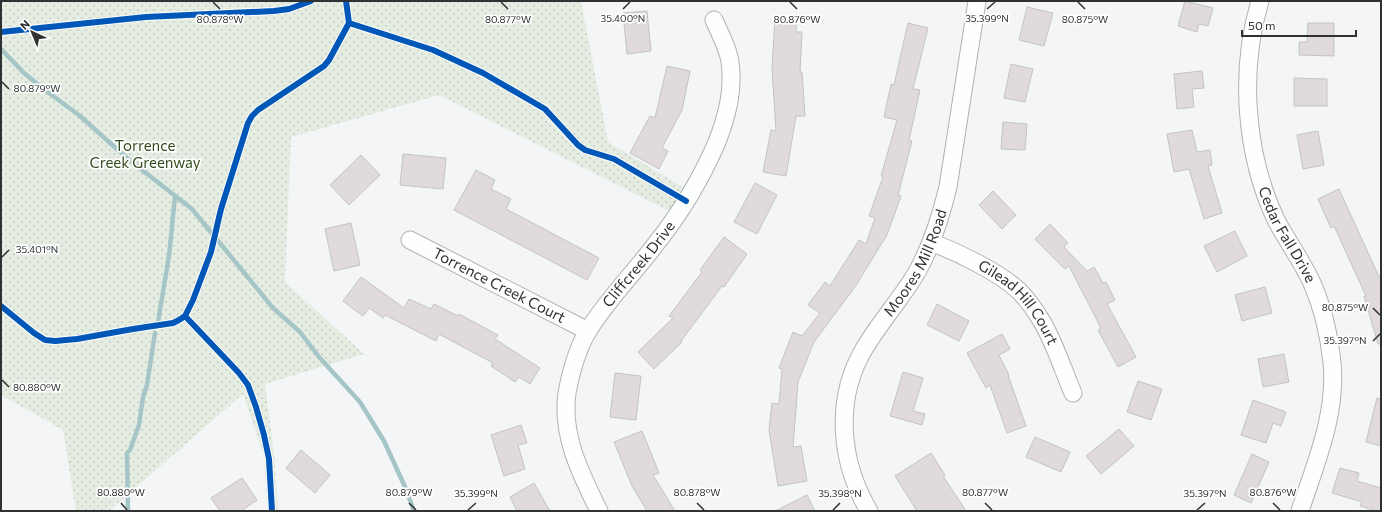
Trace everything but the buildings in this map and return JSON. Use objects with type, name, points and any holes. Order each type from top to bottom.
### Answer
[{"type":"street","name":"Moores Mill Road","points":[[869,511],[852,478],[844,438],[844,414],[848,387],[857,362],[864,349],[917,271],[931,242],[941,216],[948,187],[977,1]]},
{"type":"street","name":"Cedar Fall Drive","points":[[1260,1],[1249,58],[1248,85],[1250,125],[1255,157],[1265,192],[1276,220],[1311,282],[1321,306],[1332,362],[1333,386],[1331,410],[1326,433],[1300,511]]},
{"type":"street","name":"Cliffcreek Drive","points":[[599,511],[575,459],[567,428],[567,393],[577,354],[588,331],[673,221],[706,167],[722,128],[730,100],[730,62],[726,47],[714,20]]},
{"type":"street","name":"Torrence Creek Court","points":[[410,240],[588,331]]},
{"type":"street","name":"Gilead Hill Court","points":[[931,242],[948,248],[995,274],[1018,290],[1028,301],[1045,327],[1073,392]]},
{"type":"green space","name":"Torrence Creek Greenway","points":[[1,1],[581,1],[608,142],[686,189],[671,212],[439,95],[291,137],[285,282],[364,354],[265,384],[274,454],[278,511],[268,511],[264,456],[243,394],[109,511],[76,511],[63,430],[1,395]]},
{"type":"waterway","points":[[1,49],[24,73],[80,116],[128,159],[192,209],[273,308],[300,332],[319,357],[360,402],[384,441],[406,489],[414,511]]},
{"type":"waterway","points":[[158,322],[169,256],[175,196]]},
{"type":"waterway","points":[[128,511],[127,453],[130,450],[139,425],[155,333]]},
{"type":"cycle path","points":[[1,32],[146,17],[274,11],[289,9],[311,1]]},
{"type":"cycle path","points":[[1,306],[34,333],[45,340],[55,341],[77,339],[173,323],[185,316],[193,300],[211,252],[221,209],[248,123],[258,110],[324,66],[329,60],[349,23],[346,1]]},
{"type":"cycle path","points":[[349,23],[433,50],[483,73],[545,109],[578,145],[585,150],[614,159],[686,201]]},
{"type":"cycle path","points":[[185,316],[239,373],[248,385],[264,435],[269,459],[272,511]]}]
